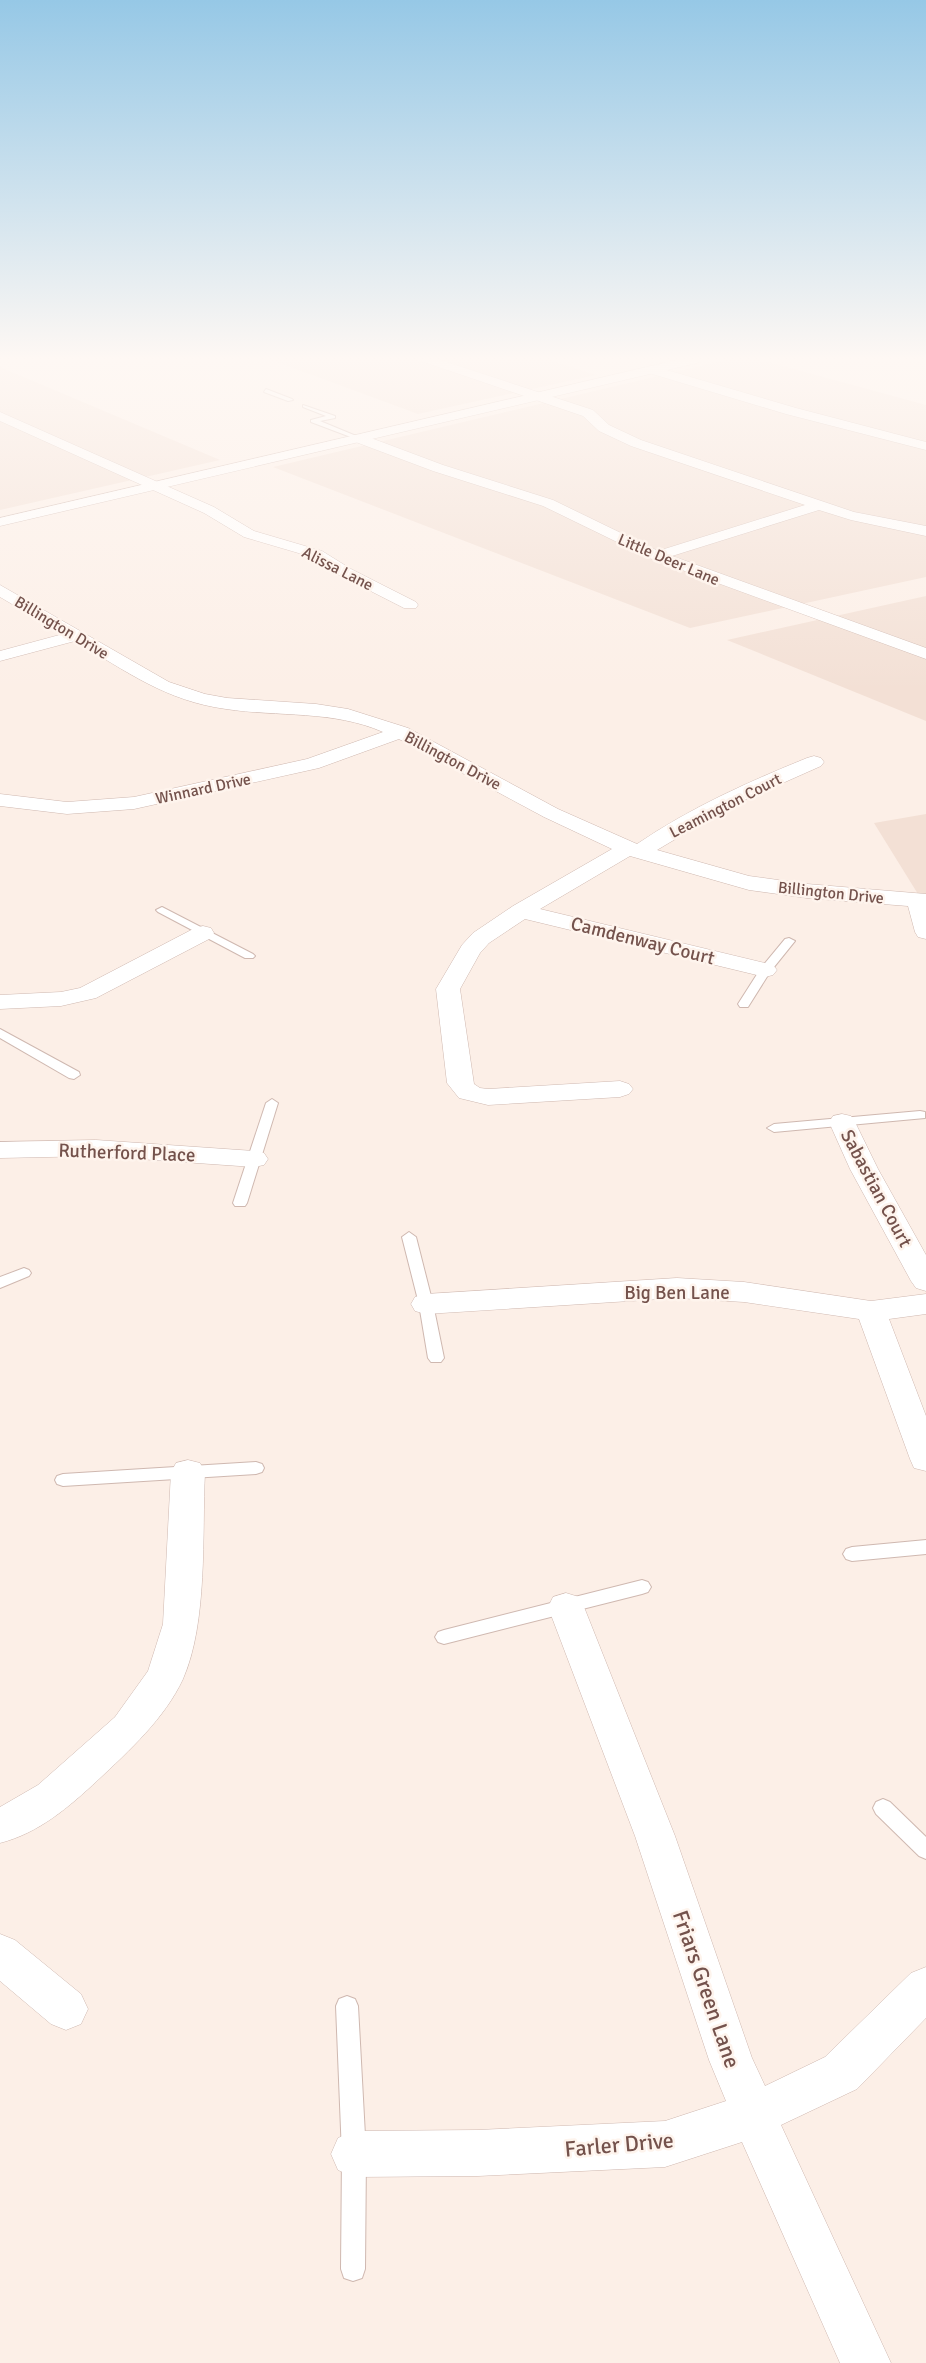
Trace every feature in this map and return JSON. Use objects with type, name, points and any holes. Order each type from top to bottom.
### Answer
[{"type":"street","name":"Alissa Lane","points":[[119,469],[209,510],[249,534],[317,554],[345,572],[410,604]]},
{"type":"street","points":[[0,522],[226,469]]},
{"type":"street","name":"Little Deer Lane","points":[[442,469],[548,503],[657,556],[926,654]]},
{"type":"street","points":[[715,469],[869,521],[926,531]]},
{"type":"street","points":[[657,556],[820,506]]},
{"type":"street","name":"Billington Drive","points":[[0,590],[152,680],[180,693],[227,704],[316,710],[348,715],[401,732],[551,813],[634,850],[749,883],[807,891],[922,901]]},
{"type":"street","points":[[0,656],[76,636]]},
{"type":"street","name":"Winnard Drive","points":[[0,800],[49,809],[107,807],[134,803],[312,764],[401,732]]},
{"type":"street","name":"Leamington Court","points":[[634,850],[762,783],[814,762]]},
{"type":"street","name":"Camdenway Court","points":[[620,1089],[488,1097],[474,1096],[463,1091],[460,1083],[448,989],[470,950],[481,938],[520,911],[634,850]]},
{"type":"street","points":[[922,901],[926,932]]},
{"type":"street","name":"Camdenway Court","points":[[520,911],[765,970]]},
{"type":"street","points":[[0,1002],[61,1000],[88,993],[203,933]]},
{"type":"street","name":"Sabastian Court","points":[[842,1122],[864,1169],[926,1281]]},
{"type":"street","name":"Rutherford Place","points":[[0,1150],[96,1148],[254,1159]]},
{"type":"street","name":"Big Ben Lane","points":[[426,1304],[677,1288],[744,1292],[871,1311],[926,1304]]},
{"type":"street","points":[[871,1311],[926,1459]]},
{"type":"street","points":[[0,1826],[13,1822],[52,1797],[128,1728],[165,1677],[181,1624],[188,1472]]},
{"type":"street","name":"Friars Green Lane","points":[[566,1607],[655,1836],[728,2051],[754,2115],[866,2363]]},
{"type":"street","points":[[0,1954],[66,2008]]},
{"type":"street","name":"Farler Drive","points":[[354,2154],[478,2154],[665,2144],[754,2115],[841,2073],[926,1988]]},
{"type":"lane","points":[[162,910],[249,956]]},
{"type":"lane","points":[[744,1004],[765,970],[789,941]]},
{"type":"lane","points":[[0,1033],[74,1075]]},
{"type":"lane","points":[[240,1203],[272,1103]]},
{"type":"lane","points":[[774,1128],[920,1115]]},
{"type":"lane","points":[[409,1238],[426,1304],[436,1358]]},
{"type":"lane","points":[[0,1283],[24,1273]]},
{"type":"lane","points":[[62,1480],[256,1468]]},
{"type":"lane","points":[[852,1554],[926,1547]]},
{"type":"lane","points":[[444,1637],[642,1587]]},
{"type":"lane","points":[[883,1808],[926,1850]]},
{"type":"lane","points":[[347,2006],[354,2154],[352,2269]]},
{"type":"shaded area","points":[[0,469],[179,469],[0,510]]},
{"type":"shaded area","points":[[279,469],[926,469],[926,577],[690,628]]},
{"type":"shaded area","points":[[926,596],[926,721],[727,640]]},
{"type":"shaded area","points":[[926,814],[926,907],[874,823]]}]
